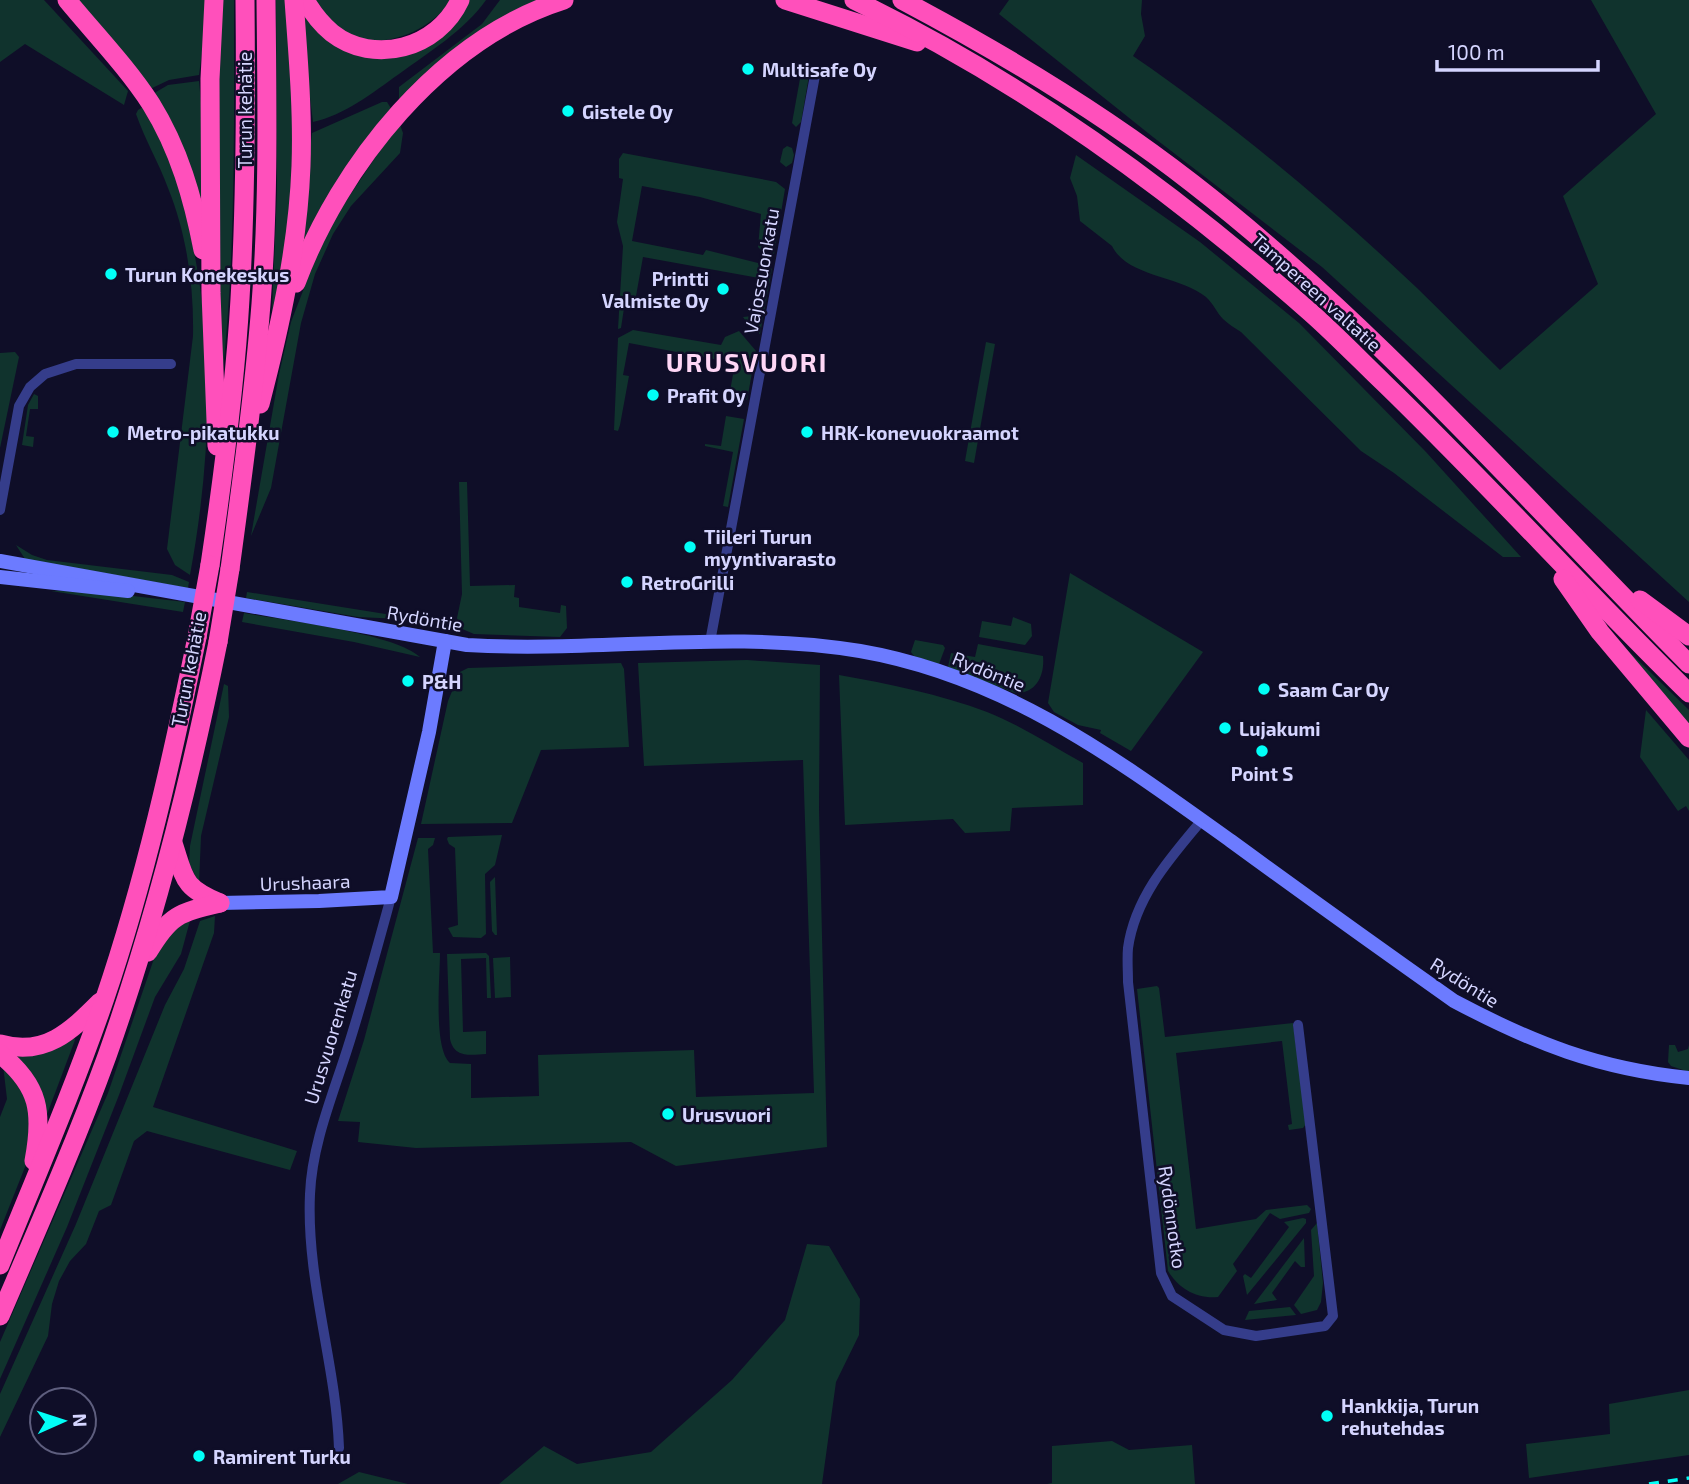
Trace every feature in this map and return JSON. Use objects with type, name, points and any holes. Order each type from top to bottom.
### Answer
[{"type":"highway","points":[[67,0],[136,82],[175,149],[193,203],[211,293]]},
{"type":"highway","points":[[214,0],[210,90],[211,293],[213,391],[220,496]]},
{"type":"highway","name":"Turun kehätie","points":[[0,1265],[106,996],[155,831],[197,637],[220,496],[240,301],[245,188],[245,0]]},
{"type":"highway","name":"Turun kehätie","points":[[0,1316],[107,1057],[133,977],[173,843],[218,642],[244,468],[261,303],[266,186],[266,0]]},
{"type":"highway","points":[[244,468],[282,320],[295,235],[301,167],[300,82],[294,0]]},
{"type":"highway","points":[[305,0],[333,33],[355,45],[379,50],[407,47],[427,37],[444,24],[460,0]]},
{"type":"highway","points":[[282,320],[305,259],[330,208],[362,159],[399,113],[478,43],[530,13],[564,0]]},
{"type":"highway","points":[[785,0],[958,55]]},
{"type":"highway","name":"Tampereen valtatie","points":[[854,0],[958,55],[1041,104],[1206,225],[1311,313],[1426,424],[1689,693]]},
{"type":"highway","name":"Tampereen valtatie","points":[[902,0],[1049,82],[1114,125],[1193,184],[1299,274],[1380,350],[1689,664]]},
{"type":"highway","points":[[1533,534],[1600,632],[1689,738]]},
{"type":"highway","points":[[1586,560],[1689,636]]},
{"type":"highway","points":[[173,843],[185,878],[192,889],[220,903]]},
{"type":"highway","points":[[133,977],[167,923],[189,910],[220,903]]},
{"type":"highway","points":[[0,1044],[17,1047],[52,1042],[71,1031],[106,996]]},
{"type":"highway","points":[[0,1054],[22,1074],[37,1103],[38,1141],[27,1199]]},
{"type":"street","name":"Vajossuonkatu","points":[[710,642],[816,70]]},
{"type":"street","points":[[0,510],[19,406],[30,387],[45,374],[76,363],[171,363]]},
{"type":"street","name":"Rydöntie","points":[[0,561],[124,581],[175,593],[445,641],[508,648],[710,642],[797,644],[892,657],[954,676],[1019,704],[1086,739],[1444,994],[1494,1023],[1593,1062],[1689,1078]]},
{"type":"street","name":"Rydöntie","points":[[0,577],[175,593]]},
{"type":"street","name":"Urusvuorenkatu","points":[[338,1448],[338,1420],[312,1257],[310,1194],[318,1141],[370,975],[391,897],[423,759],[445,641]]},
{"type":"street","name":"Rydönnotko","points":[[1202,820],[1151,884],[1135,920],[1128,948],[1128,982],[1161,1273],[1172,1296],[1224,1330],[1256,1336],[1325,1326],[1333,1316],[1298,1025]]},
{"type":"street","name":"Urushaara","points":[[220,903],[391,897]]},
{"type":"green space","points":[[0,0],[44,0],[128,91],[124,105],[25,44],[0,62]]},
{"type":"green space","points":[[76,0],[209,0],[199,75],[169,80],[148,90]]},
{"type":"green space","points":[[220,0],[234,0],[232,244],[221,389],[216,111]]},
{"type":"green space","points":[[276,0],[287,0],[294,69],[293,192],[271,333],[277,192]]},
{"type":"green space","points":[[298,0],[385,57],[467,0],[486,0],[457,31],[379,89],[347,109],[313,122]]},
{"type":"green space","points":[[314,0],[451,0],[442,12],[416,31],[385,40],[369,40],[354,37],[340,29]]},
{"type":"green space","points":[[500,0],[547,0],[399,104],[399,87],[482,24]]},
{"type":"green space","points":[[1009,0],[1142,0],[1141,14],[1145,36],[1133,56],[1244,138],[1315,196],[1417,288],[1500,370],[1598,284],[1563,196],[1656,114],[1591,0],[1689,0],[1689,602],[1322,267],[999,14]]},
{"type":"green space","points":[[803,62],[810,70],[801,122],[796,127],[792,123]]},
{"type":"green space","points":[[199,81],[203,124],[204,232],[151,95],[168,85]]},
{"type":"green space","points":[[387,102],[392,110],[299,259],[312,133]]},
{"type":"green space","points":[[143,107],[176,172],[196,260],[202,305],[208,395],[206,440],[203,485],[190,575],[175,565],[167,549],[193,336],[191,280],[175,206],[136,114]]},
{"type":"green space","points":[[399,122],[403,133],[400,153],[351,206],[333,234],[315,274],[301,323],[271,488],[251,536],[279,374],[291,322],[326,231]]},
{"type":"green space","points":[[787,146],[792,148],[794,155],[792,163],[786,167],[780,162],[783,149]]},
{"type":"green space","points":[[623,153],[776,182],[785,189],[774,254],[763,252],[758,247],[761,214],[700,197],[642,186],[632,241],[703,255],[706,250],[766,265],[772,269],[760,334],[750,327],[743,317],[752,316],[759,278],[643,257],[636,296],[626,295],[621,328],[618,329],[623,246],[617,222],[623,179],[619,178],[619,159]]},
{"type":"green space","points":[[1076,155],[1200,242],[1299,323],[1426,452],[1521,557],[1503,557],[1394,473],[1361,451],[1241,332],[1223,319],[1206,297],[1130,264],[1080,221],[1077,196],[1070,178]]},
{"type":"green space","points":[[633,330],[721,345],[725,337],[739,331],[756,351],[747,400],[729,397],[735,363],[629,343],[623,375],[629,376],[620,425],[618,431],[614,430],[618,338]]},
{"type":"green space","points":[[986,342],[995,344],[974,463],[965,461]]},
{"type":"green space","points":[[15,352],[19,357],[0,448],[0,353]]},
{"type":"green space","points":[[34,394],[38,396],[38,409],[30,409],[26,436],[34,437],[33,447],[22,445],[28,405]]},
{"type":"green space","points":[[726,416],[744,419],[728,507],[723,506],[733,452],[705,446],[721,446]]},
{"type":"green space","points":[[459,482],[467,482],[470,586],[515,585],[514,597],[519,598],[519,607],[560,613],[561,605],[566,606],[567,628],[560,637],[474,634],[460,628],[457,618],[462,594]]},
{"type":"green space","points":[[16,545],[47,560],[172,575],[189,582],[188,588],[25,559]]},
{"type":"green space","points":[[1070,573],[1203,652],[1131,751],[1100,733],[1101,730],[1078,725],[1054,712],[1048,703]]},
{"type":"green space","points":[[81,590],[185,602],[183,612],[51,591]]},
{"type":"green space","points":[[247,592],[398,616],[400,619],[358,617],[246,598]]},
{"type":"green space","points":[[244,613],[363,634],[407,649],[420,657],[242,622]]},
{"type":"green space","points":[[1013,617],[1031,624],[1032,636],[1025,645],[979,637],[982,621],[1011,626]]},
{"type":"green space","points":[[1606,629],[1689,710],[1689,731]]},
{"type":"green space","points":[[915,640],[943,645],[945,648],[939,664],[914,656],[911,652]]},
{"type":"green space","points":[[978,644],[1043,656],[1038,682],[1029,690],[1015,693],[948,667],[951,653],[975,657]]},
{"type":"green space","points":[[747,660],[820,665],[819,809],[827,1147],[676,1166],[631,1142],[416,1148],[358,1142],[360,1122],[338,1121],[364,1040],[418,838],[435,838],[428,849],[433,953],[440,953],[441,1043],[450,1063],[471,1064],[471,1098],[539,1096],[538,1055],[694,1050],[696,1097],[814,1093],[803,760],[644,766],[638,663]]},
{"type":"green space","points":[[621,663],[624,669],[629,747],[541,750],[512,823],[421,824],[448,701],[460,672],[468,668]]},
{"type":"green space","points":[[839,675],[951,700],[987,712],[1024,729],[1083,763],[1083,805],[1012,808],[1010,831],[965,833],[953,819],[845,825]]},
{"type":"green space","points":[[224,684],[228,686],[229,717],[201,836],[199,884],[189,863],[190,846]]},
{"type":"green space","points":[[1646,710],[1689,760],[1689,811],[1686,806],[1678,811],[1640,757]]},
{"type":"green space","points":[[502,835],[495,865],[485,874],[486,934],[481,938],[453,937],[448,928],[458,925],[455,848],[447,839]]},
{"type":"green space","points":[[495,877],[497,935],[492,931],[490,882]]},
{"type":"green space","points":[[215,916],[214,933],[153,1107],[297,1151],[290,1170],[147,1131],[134,1141],[111,1205],[99,1211],[86,1244],[70,1261],[59,1281],[52,1304],[48,1336],[0,1437],[0,1394],[76,1224],[165,1005],[184,969],[200,921]]},
{"type":"green space","points":[[191,917],[181,954],[155,997],[67,1227],[0,1379],[0,1342],[108,1093],[160,941]]},
{"type":"green space","points":[[486,953],[489,956],[491,998],[487,998],[486,958],[461,959],[463,1032],[486,1031],[486,1054],[464,1054],[455,1050],[450,1039],[447,954]]},
{"type":"green space","points":[[510,957],[511,997],[495,998],[493,958]]},
{"type":"green space","points":[[1157,986],[1165,1037],[1293,1023],[1306,1124],[1303,1128],[1289,1130],[1288,1125],[1292,1124],[1282,1041],[1176,1053],[1196,1229],[1256,1219],[1266,1210],[1307,1205],[1311,1209],[1309,1213],[1280,1219],[1270,1213],[1233,1264],[1237,1271],[1218,1297],[1189,1292],[1168,1271],[1137,989]]},
{"type":"green space","points":[[74,1037],[75,1040],[46,1117],[9,1053]]},
{"type":"green space","points":[[1669,1045],[1675,1045],[1678,1052],[1688,1049],[1689,1045],[1689,1072],[1671,1066],[1668,1062]]},
{"type":"green space","points":[[3,1065],[30,1101],[29,1157],[0,1230],[0,1117],[7,1099]]},
{"type":"green space","points":[[1303,1218],[1306,1223],[1247,1295],[1243,1276],[1245,1274],[1251,1278],[1289,1227],[1284,1222]]},
{"type":"green space","points":[[1317,1223],[1323,1283],[1321,1302],[1317,1310],[1301,1314],[1294,1305],[1314,1276],[1311,1230]]},
{"type":"green space","points":[[1304,1238],[1305,1267],[1295,1261],[1272,1293],[1277,1300],[1254,1304]]},
{"type":"green space","points":[[807,1244],[829,1246],[860,1299],[859,1335],[836,1382],[822,1484],[499,1484],[544,1446],[577,1464],[651,1452],[732,1380],[785,1320]]},
{"type":"green space","points":[[1290,1307],[1296,1315],[1245,1320],[1249,1311]]},
{"type":"green space","points":[[1689,1390],[1689,1455],[1529,1478],[1526,1444],[1610,1434],[1609,1404]]},
{"type":"green space","points":[[1112,1441],[1129,1450],[1192,1445],[1195,1484],[1047,1484],[1052,1483],[1052,1446]]},
{"type":"green space","points":[[359,1472],[408,1484],[338,1484]]},
{"type":"railway","points":[[1649,1484],[1689,1478]]},
{"type":"place","name":"Multisafe Oy","points":[[748,69]]},
{"type":"place","name":"Gistele Oy","points":[[568,111]]},
{"type":"place","name":"Turun Konekeskus","points":[[111,274]]},
{"type":"place","name":"Printti Valmiste Oy","points":[[723,289]]},
{"type":"place","name":"Prafit Oy","points":[[653,395]]},
{"type":"place","name":"Metro-pikatukku","points":[[113,432]]},
{"type":"place","name":"HRK-konevuokraamot","points":[[807,432]]},
{"type":"place","name":"Tiileri Turun myyntivarasto","points":[[690,547]]},
{"type":"place","name":"RetroGrilli","points":[[627,582]]},
{"type":"place","name":"P&H","points":[[408,681]]},
{"type":"place","name":"Saam Car Oy","points":[[1264,689]]},
{"type":"place","name":"Lujakumi","points":[[1225,728]]},
{"type":"place","name":"Point S","points":[[1262,751]]},
{"type":"place","name":"Urusvuori","points":[[668,1114]]},
{"type":"place","name":"Hankkija, Turun rehutehdas","points":[[1327,1416]]},
{"type":"place","name":"Ramirent Turku","points":[[199,1456]]},
{"type":"district","name":"URUSVUORI","points":[[747,361]]}]
